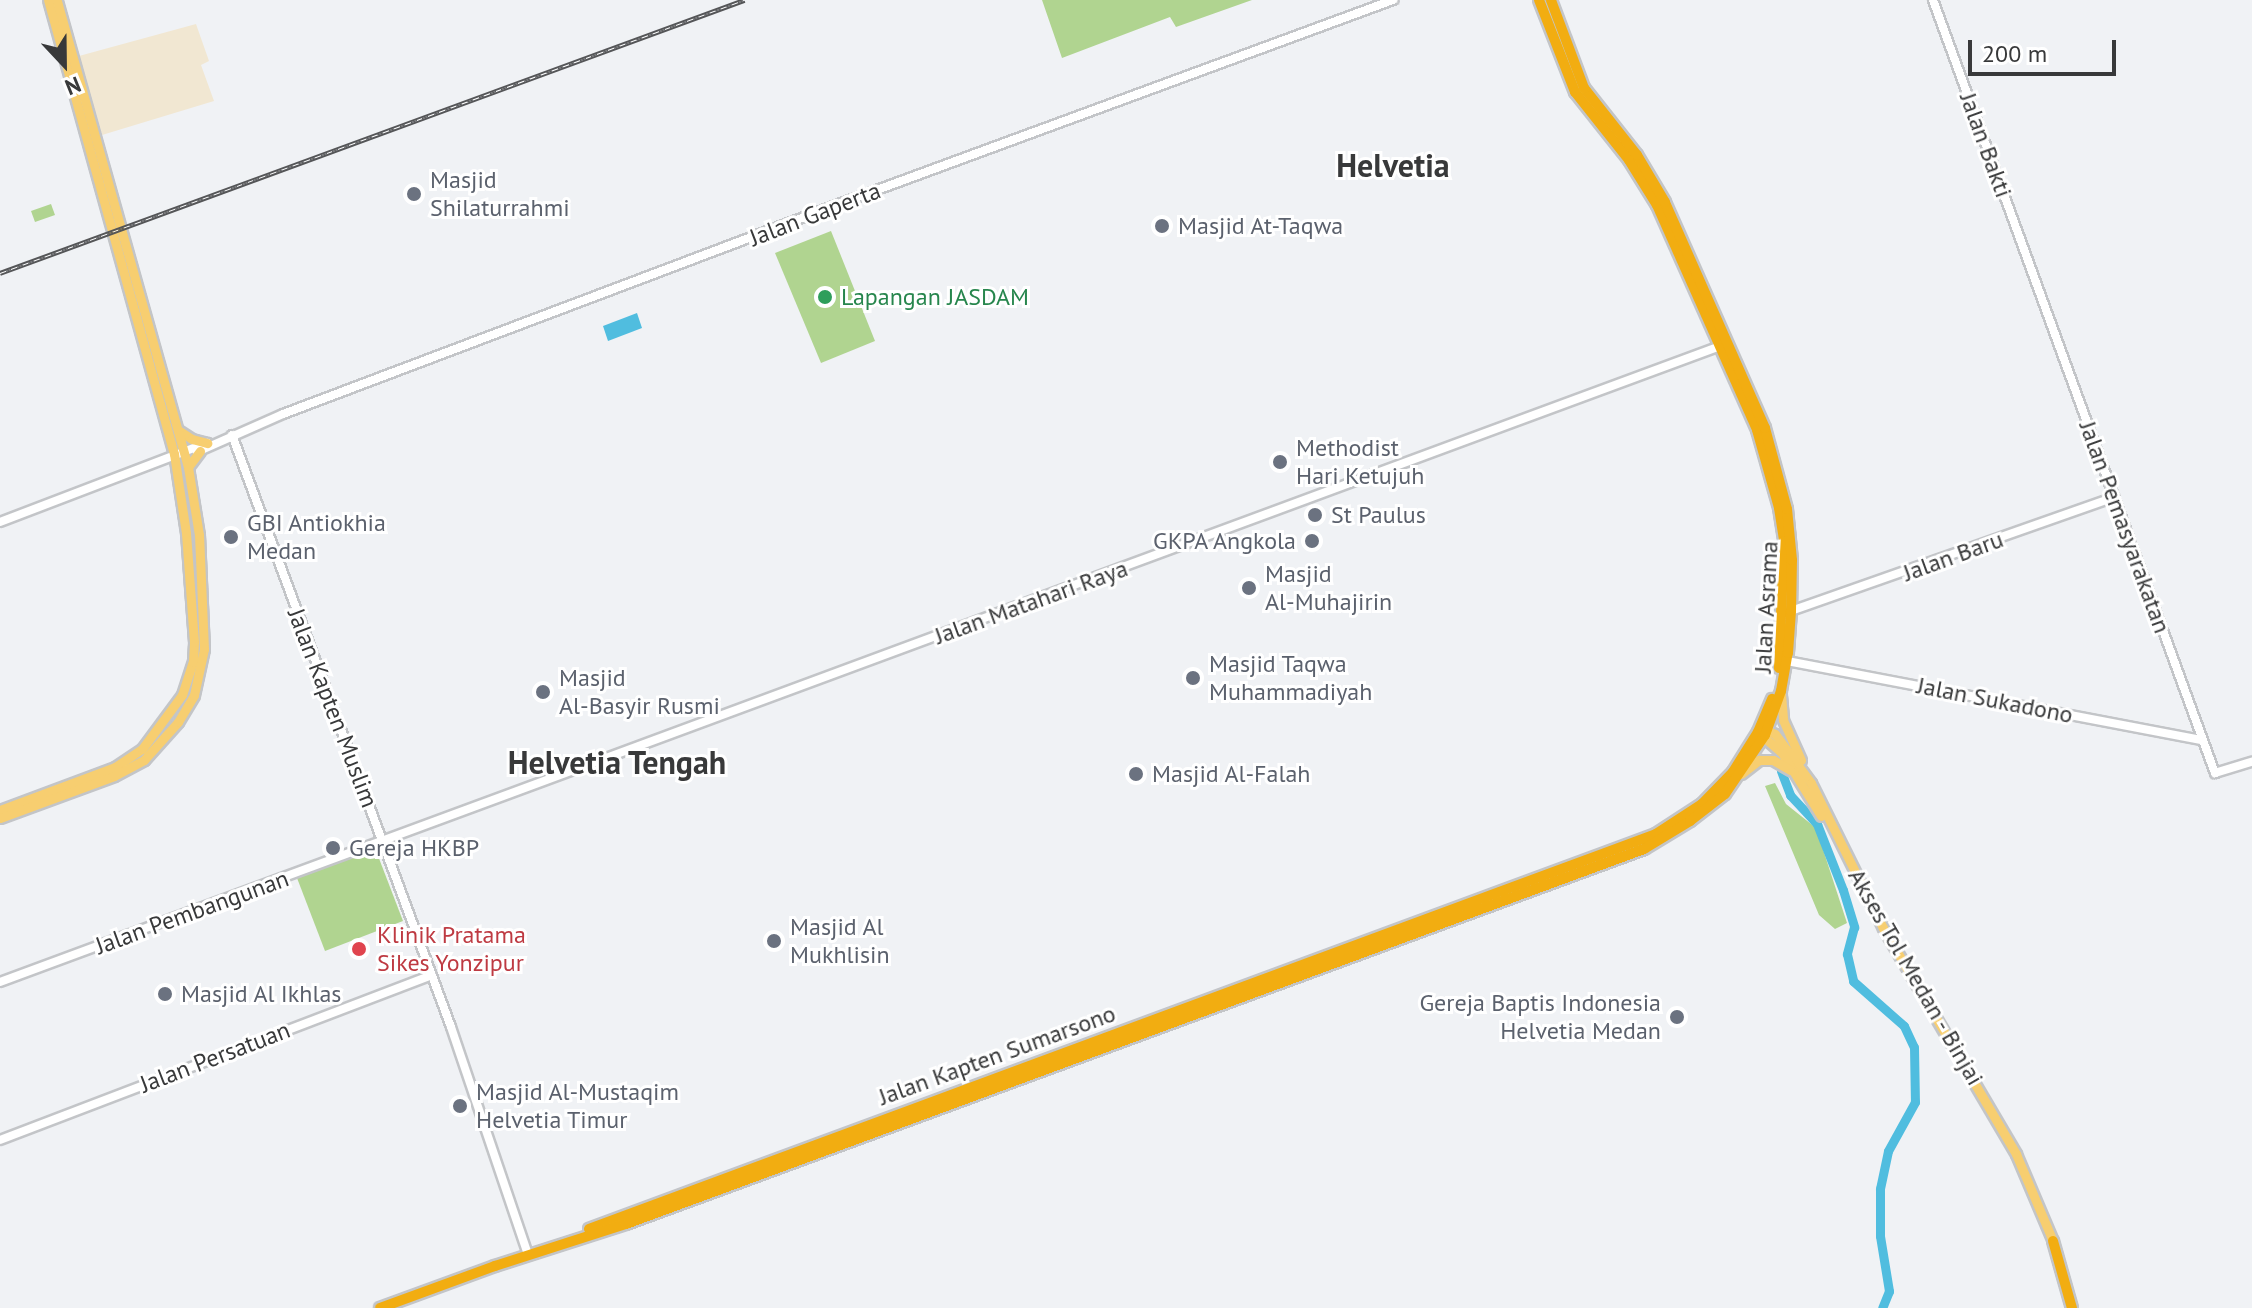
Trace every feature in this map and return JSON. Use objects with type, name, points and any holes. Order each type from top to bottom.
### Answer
[{"type":"highway","name":"Jalan Asrama","points":[[1481,902],[1656,834],[1702,804],[1733,772],[1762,731],[1793,611],[1773,484],[1757,430],[1647,187],[1575,92],[1539,0]]},
{"type":"highway","name":"Jalan Asrama","points":[[1481,902],[1660,842],[1715,803],[1741,774],[1781,691],[1793,611],[1787,509],[1765,428],[1660,192],[1637,155],[1584,88],[1551,0]]},
{"type":"highway","name":"Jalan Kapten Sumarsono","points":[[380,1308],[528,1254],[626,1224],[1038,1066],[1481,902]]},
{"type":"highway","points":[[2050,1242],[2070,1308]]},
{"type":"main road","points":[[0,818],[136,766],[159,746],[194,695],[203,658],[205,609],[199,535],[188,469],[177,456],[48,0]]},
{"type":"main road","points":[[0,810],[130,759],[152,739],[182,695],[193,662],[194,613],[177,456],[178,430],[57,0]]},
{"type":"main road","points":[[178,430],[203,447],[188,469]]},
{"type":"main road","points":[[1781,691],[1783,720],[1804,778]]},
{"type":"main road","name":"Akses Tol Medan - Binjai","points":[[1762,731],[1789,750],[1879,933],[1962,1066],[2024,1177],[2050,1242]]},
{"type":"main road","points":[[1741,774],[1754,763],[1765,759],[1785,765],[1804,778]]},
{"type":"street","name":"Jalan Gaperta","points":[[0,522],[234,436],[825,209],[1393,0]]},
{"type":"street","name":"Jalan Bakti","points":[[1933,0],[2021,245]]},
{"type":"street","name":"Jalan Pemasyarakatan","points":[[2021,245],[2215,773],[2252,762]]},
{"type":"street","name":"Jalan Matahari Raya","points":[[383,841],[1718,347]]},
{"type":"street","name":"Jalan Kapten Muslim","points":[[234,436],[383,841],[528,1254]]},
{"type":"street","name":"Jalan Baru","points":[[1793,611],[2115,497]]},
{"type":"street","name":"Jalan Sukadono","points":[[1787,661],[2203,740]]},
{"type":"street","name":"Jalan Pembangunan","points":[[0,982],[383,841]]},
{"type":"street","name":"Jalan Persatuan","points":[[0,1140],[431,975]]},
{"type":"shaded area","points":[[196,24],[209,61],[201,65],[214,101],[102,135],[79,56]]},
{"type":"green space","points":[[1042,0],[1252,0],[1176,27],[1170,17],[1062,58]]},
{"type":"green space","points":[[51,204],[55,215],[35,222],[31,211]]},
{"type":"green space","name":"Lapangan JASDAM","points":[[831,231],[875,341],[821,363],[775,253]]},
{"type":"green space","points":[[1775,783],[1786,804],[1816,828],[1847,923],[1835,929],[1819,915],[1765,786]]},
{"type":"green space","points":[[375,848],[403,921],[325,951],[297,878]]},
{"type":"water","points":[[637,313],[642,328],[608,341],[603,326]]},
{"type":"waterway","points":[[1781,771],[1790,795],[1817,824],[1843,890],[1854,927],[1847,954],[1853,981],[1904,1026],[1914,1047],[1915,1102],[1888,1151],[1880,1189],[1880,1236],[1889,1291],[1882,1308]]},
{"type":"railway","points":[[0,273],[744,0]]},
{"type":"place","name":"Masjid Shilaturrahmi","points":[[414,194]]},
{"type":"place","name":"Masjid At-Taqwa","points":[[1162,226]]},
{"type":"place","name":"Lapangan JASDAM","points":[[825,297]]},
{"type":"place","name":"Methodist Hari Ketujuh","points":[[1280,462]]},
{"type":"place","name":"St Paulus","points":[[1315,515]]},
{"type":"place","name":"GBI Antiokhia Medan","points":[[231,537]]},
{"type":"place","name":"GKPA Angkola","points":[[1312,541]]},
{"type":"place","name":"Masjid Al-Muhajirin","points":[[1249,588]]},
{"type":"place","name":"Masjid Taqwa Muhammadiyah","points":[[1193,678]]},
{"type":"place","name":"Masjid Al-Basyir Rusmi","points":[[543,692]]},
{"type":"place","name":"Masjid Al-Falah","points":[[1136,774]]},
{"type":"place","name":"Gereja HKBP","points":[[333,848]]},
{"type":"place","name":"Masjid Al Mukhlisin","points":[[774,941]]},
{"type":"place","name":"Klinik Pratama Sikes Yonzipur","points":[[359,949]]},
{"type":"place","name":"Masjid Al Ikhlas","points":[[165,994]]},
{"type":"place","name":"Gereja Baptis Indonesia Helvetia Medan","points":[[1677,1017]]},
{"type":"place","name":"Masjid Al-Mustaqim Helvetia Timur","points":[[460,1106]]},
{"type":"district","name":"Helvetia","points":[[1393,165]]},
{"type":"district","name":"Helvetia Tengah","points":[[617,762]]}]
